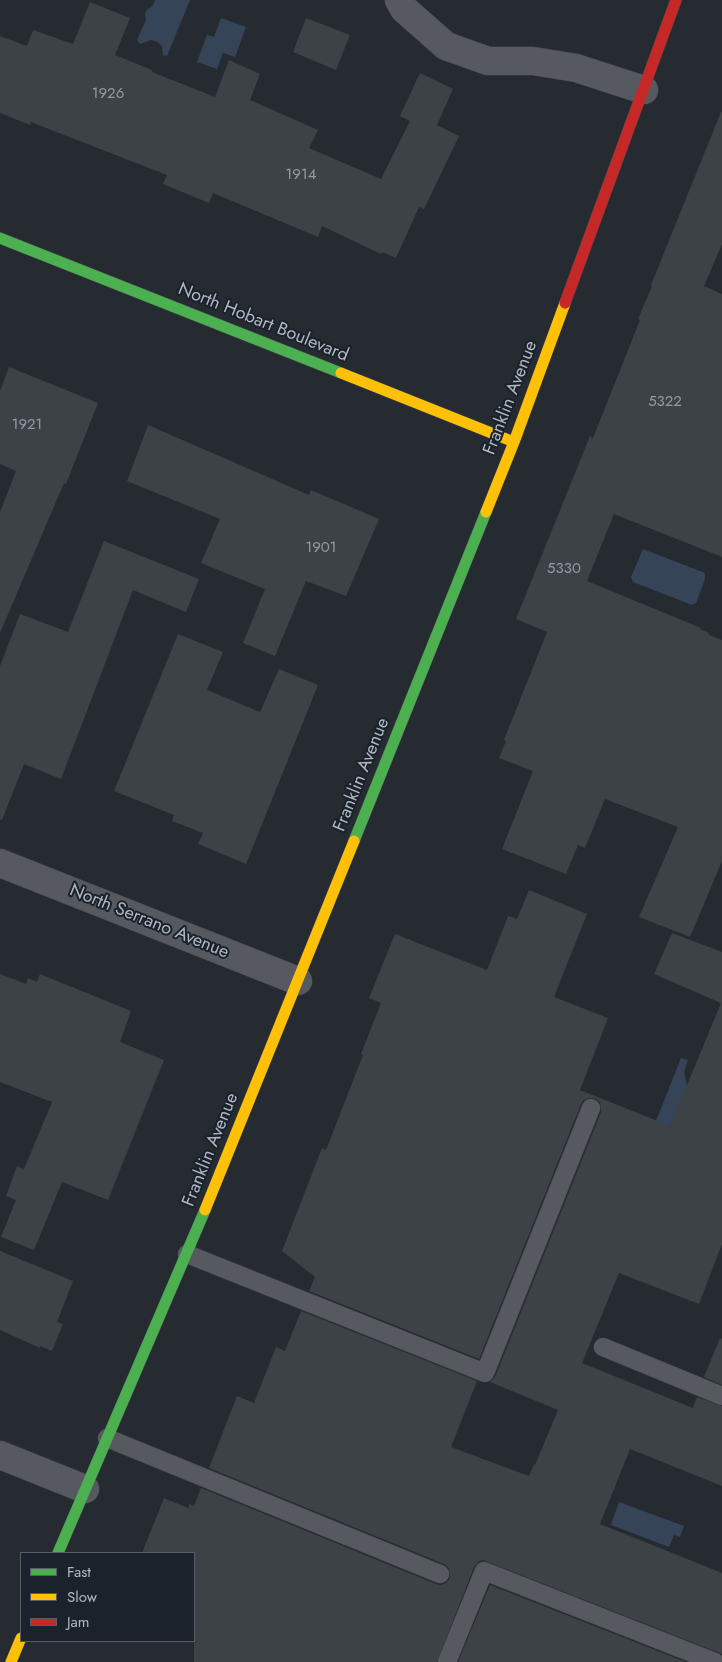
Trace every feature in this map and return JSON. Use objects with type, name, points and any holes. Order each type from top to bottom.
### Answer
[{"type":"street","points":[[398,0],[404,9],[446,46],[488,62],[533,61],[576,68],[644,90]]},
{"type":"street","name":"Franklin Avenue","points":[[58,1552],[187,1254],[514,442],[676,0]]},
{"type":"street","name":"North Hobart Boulevard","points":[[0,238],[514,442]]},
{"type":"street","name":"North Serrano Avenue","points":[[0,863],[298,981]]},
{"type":"street","points":[[0,1455],[85,1489]]},
{"type":"street","points":[[11,1662],[20,1640]]},
{"type":"lane","points":[[187,1254],[485,1372],[591,1108]]},
{"type":"lane","points":[[603,1347],[722,1396]]},
{"type":"lane","points":[[107,1438],[440,1574]]},
{"type":"lane","points":[[447,1662],[484,1571],[715,1662]]},
{"type":"water","points":[[155,0],[190,0],[167,56],[163,55],[162,47],[158,42],[151,40],[140,44],[137,40],[146,20],[145,14]]},
{"type":"water","points":[[221,18],[246,27],[235,57],[223,53],[217,69],[197,62],[207,35],[214,37]]},
{"type":"water","points":[[643,549],[705,573],[705,579],[696,603],[692,605],[633,582],[631,577]]},
{"type":"water","points":[[681,1058],[688,1060],[684,1072],[687,1086],[668,1131],[654,1126]]},
{"type":"water","points":[[619,1502],[684,1526],[680,1537],[674,1535],[669,1547],[611,1525]]},
{"type":"building","points":[[90,2],[130,18],[115,55],[215,97],[229,60],[260,74],[250,100],[318,130],[309,148],[381,179],[410,121],[400,116],[420,73],[453,89],[437,125],[459,136],[424,209],[419,207],[396,258],[382,252],[381,254],[322,226],[318,237],[213,193],[209,203],[163,184],[167,175],[31,122],[30,125],[0,113],[0,36],[27,46],[33,30],[73,44]]},
{"type":"building","points":[[306,18],[350,35],[336,70],[293,52]]},
{"type":"building","points":[[721,112],[722,244],[704,286],[722,294],[722,557],[614,514],[587,581],[701,628],[709,633],[709,635],[722,640],[722,861],[690,937],[639,917],[678,827],[605,799],[585,848],[578,845],[566,874],[502,849],[533,771],[499,758],[506,741],[504,740],[547,632],[516,619],[590,436],[593,438],[640,320],[638,319],[651,285]]},
{"type":"building","points":[[9,367],[98,403],[66,484],[64,483],[0,633],[0,512],[16,471],[0,464],[0,391]]},
{"type":"building","points":[[148,425],[309,495],[311,490],[379,519],[346,596],[306,581],[275,656],[243,643],[265,589],[201,563],[220,519],[127,481]]},
{"type":"building","points":[[104,541],[199,579],[186,612],[133,590],[61,779],[24,764],[2,820],[0,820],[0,666],[20,614],[68,632]]},
{"type":"building","points":[[178,634],[223,652],[207,690],[260,712],[279,669],[318,685],[246,864],[198,844],[203,833],[172,821],[174,815],[114,791]]},
{"type":"building","points":[[529,890],[587,914],[554,997],[608,1018],[580,1090],[670,1126],[721,1003],[654,974],[672,933],[722,952],[722,1244],[699,1304],[619,1273],[582,1363],[693,1408],[697,1397],[722,1406],[722,1486],[630,1449],[600,1524],[722,1573],[722,1654],[483,1560],[474,1567],[437,1662],[194,1662],[195,1552],[142,1552],[164,1498],[188,1508],[190,1504],[194,1506],[201,1488],[436,1584],[446,1583],[450,1578],[449,1568],[444,1564],[209,1468],[237,1396],[254,1403],[276,1347],[285,1351],[301,1311],[477,1381],[451,1447],[529,1476],[535,1465],[558,1410],[490,1382],[495,1377],[601,1112],[599,1101],[589,1098],[581,1104],[479,1359],[309,1291],[315,1277],[282,1251],[322,1148],[326,1150],[363,1055],[361,1054],[381,1003],[369,998],[395,934],[487,970],[508,916],[517,919]]},
{"type":"building","points":[[0,974],[26,984],[28,978],[37,982],[40,974],[131,1011],[120,1042],[164,1060],[108,1200],[62,1182],[34,1250],[1,1237],[16,1200],[6,1196],[17,1166],[24,1169],[52,1102],[0,1082]]},
{"type":"building","points":[[0,1251],[73,1281],[57,1322],[63,1324],[52,1351],[40,1346],[40,1348],[0,1330]]},
{"type":"building","points":[[720,1338],[722,1339],[722,1385],[704,1377]]},
{"type":"building","points":[[490,1585],[686,1662],[458,1662]]},
{"type":"traffic: fast","points":[[0,238],[341,373]]},
{"type":"traffic: fast","points":[[354,841],[486,512]]},
{"type":"traffic: fast","points":[[58,1552],[205,1210]]},
{"type":"traffic: slow","points":[[486,512],[565,303]]},
{"type":"traffic: slow","points":[[341,373],[514,442]]},
{"type":"traffic: slow","points":[[205,1210],[354,841]]},
{"type":"traffic: slow","points":[[11,1662],[20,1640]]},
{"type":"traffic: jam","points":[[565,303],[676,0]]}]
